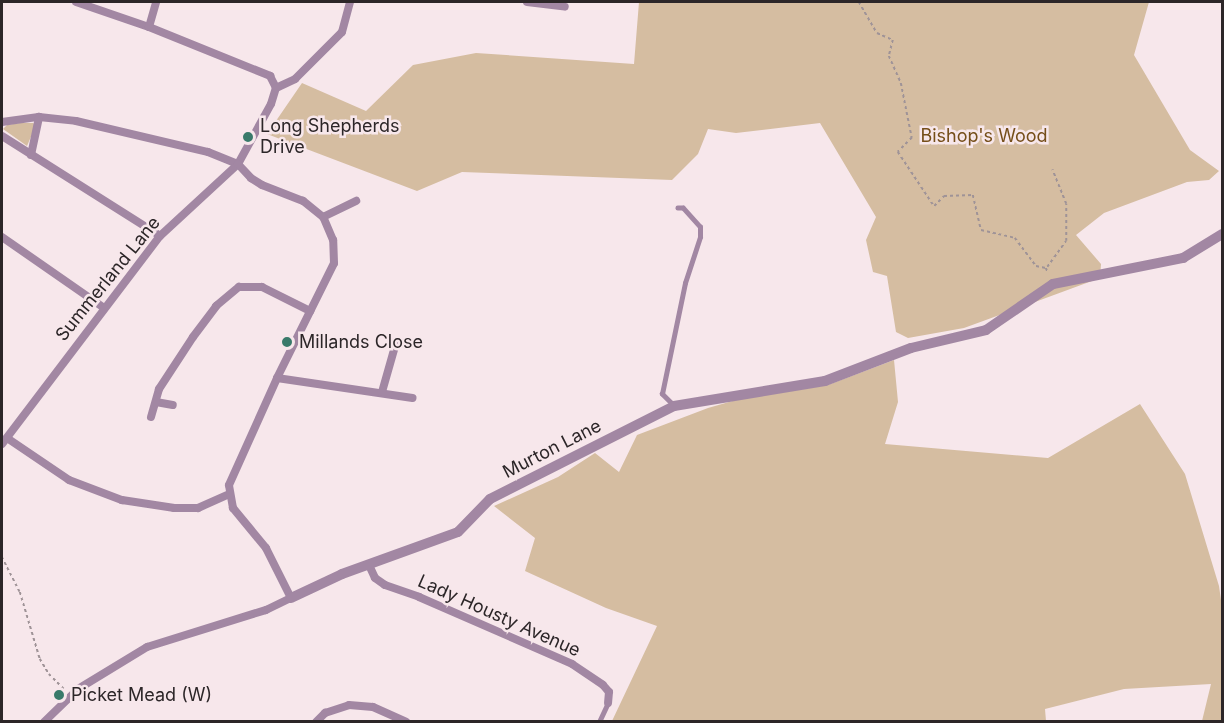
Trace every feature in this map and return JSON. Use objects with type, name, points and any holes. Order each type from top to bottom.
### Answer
[{"type":"street","points":[[76,2],[149,27],[270,76],[276,88],[295,79],[342,32],[350,2]]},
{"type":"street","points":[[149,27],[156,2]]},
{"type":"street","points":[[527,2],[565,7]]},
{"type":"street","name":"Summerland Lane","points":[[4,441],[160,237],[238,164],[271,104],[276,88]]},
{"type":"street","points":[[32,155],[39,117]]},
{"type":"street","points":[[2,122],[39,117],[76,121],[208,152],[238,164],[250,178],[303,201],[323,217],[333,240],[334,263],[277,378],[229,485],[233,508],[266,548],[291,598]]},
{"type":"street","points":[[2,136],[160,237]]},
{"type":"street","points":[[323,217],[356,201]]},
{"type":"street","name":"Murton Lane","points":[[44,722],[70,696],[104,671],[147,647],[266,610],[369,565],[458,532],[490,499],[674,406],[825,381],[911,348],[986,330],[1053,284],[1183,258],[1222,234]]},
{"type":"street","points":[[2,237],[104,308]]},
{"type":"street","points":[[151,417],[159,389],[216,306],[239,287],[262,287],[310,311]]},
{"type":"street","points":[[382,392],[396,342]]},
{"type":"street","points":[[277,378],[414,398]]},
{"type":"street","points":[[156,402],[172,405]]},
{"type":"street","points":[[4,441],[69,480],[122,500],[174,508],[198,508],[229,494]]},
{"type":"street","name":"Lady Housty Avenue","points":[[369,565],[375,578],[385,585],[419,597],[572,664],[603,685],[609,692],[608,703]]},
{"type":"street","points":[[316,722],[325,713],[349,705],[373,706],[406,722]]},
{"type":"lane","points":[[674,406],[662,394],[685,283],[700,237],[700,227],[683,208],[678,208]]},
{"type":"lane","points":[[599,722],[608,703]]},
{"type":"path","points":[[859,2],[877,33],[893,40],[889,56],[901,83],[912,138],[898,152],[934,206],[944,196],[973,195],[981,230],[1015,238],[1036,266],[1046,268]]},
{"type":"path","points":[[1046,268],[1065,241],[1066,204],[1052,171]]},
{"type":"path","points":[[1046,268],[1053,284]]},
{"type":"path","points":[[2,557],[20,592],[40,659],[49,674],[70,696]]},
{"type":"green space","name":"Bishop's Wood","points":[[639,2],[1149,2],[1134,55],[1190,150],[1219,171],[1209,180],[1187,182],[1104,213],[1076,235],[1101,264],[1100,278],[964,328],[908,338],[896,332],[887,276],[873,272],[866,240],[876,217],[820,123],[736,133],[708,129],[698,154],[672,180],[462,172],[417,191],[267,134],[302,83],[366,111],[413,65],[476,53],[634,64]]},
{"type":"green space","points":[[20,123],[36,125],[27,146],[3,129],[7,125]]},
{"type":"green space","points":[[894,360],[898,402],[885,444],[1048,458],[1140,404],[1185,474],[1219,586],[1222,607],[1222,721],[1202,721],[1211,684],[1124,689],[1045,709],[1046,721],[612,721],[657,626],[606,608],[525,571],[535,538],[494,506],[558,477],[595,453],[619,472],[637,435],[708,408],[736,400],[828,385]]},
{"type":"place","name":"Long Shepherds Drive","points":[[248,137]]},
{"type":"place","name":"Millands Close","points":[[287,342]]},
{"type":"place","name":"Picket Mead (W)","points":[[59,695]]}]
